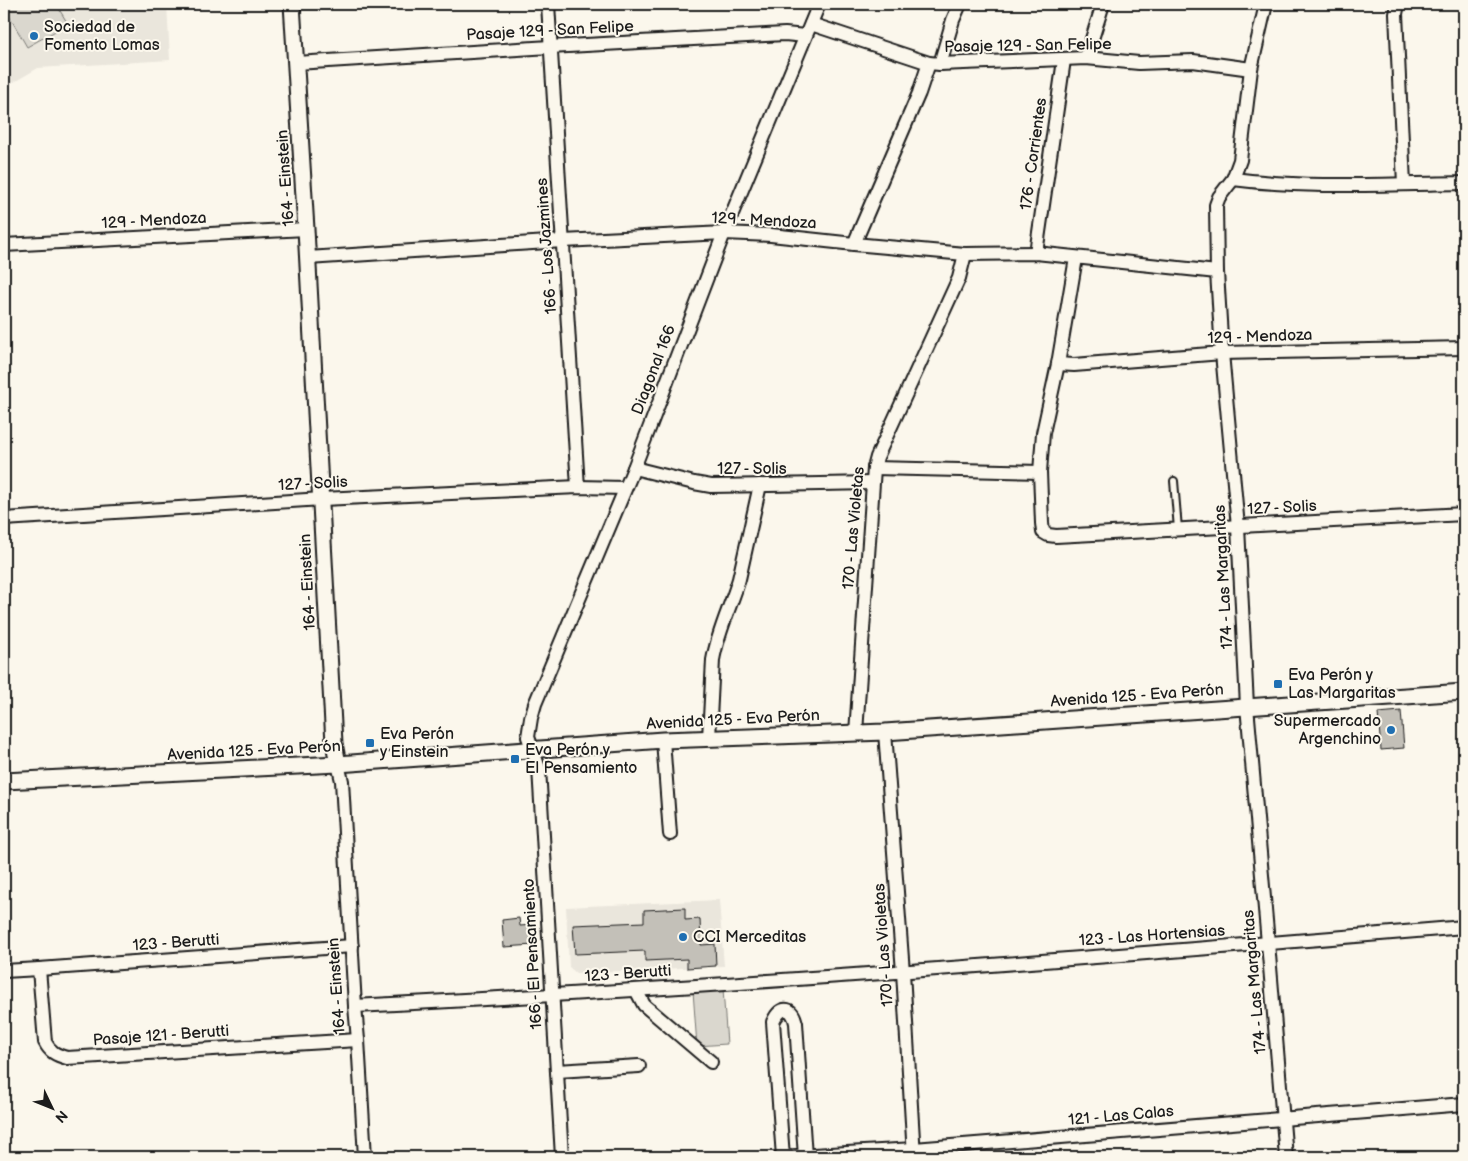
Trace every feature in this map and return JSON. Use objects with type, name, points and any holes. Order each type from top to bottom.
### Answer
[{"type":"street","name":"164 - Einstein","points":[[292,4],[322,499],[334,743],[342,781],[365,1157]]},
{"type":"street","name":"166 - Los Jazmines","points":[[548,4],[578,487]]},
{"type":"street","points":[[854,244],[919,93],[960,4]]},
{"type":"street","points":[[1086,58],[1103,4]]},
{"type":"street","name":"174 - Las Margaritas","points":[[1266,4],[1251,69],[1240,160],[1233,179],[1219,197],[1216,205],[1217,272],[1222,353],[1238,527],[1247,706],[1286,1157]]},
{"type":"street","points":[[1398,4],[1396,14],[1404,184]]},
{"type":"street","name":"Pasaje 129 - San Felipe","points":[[813,12],[934,63],[1086,58],[1139,63],[1193,61],[1251,69]]},
{"type":"street","name":"Diagonal 166","points":[[532,750],[528,737],[535,704],[634,468],[724,233],[805,36],[813,12]]},
{"type":"street","name":"Pasaje 129 - San Felipe","points":[[296,64],[785,34],[805,36]]},
{"type":"street","name":"176 - Corrientes","points":[[1036,253],[1064,60]]},
{"type":"street","points":[[1233,179],[1278,184],[1464,183]]},
{"type":"street","name":"129 - Mendoza","points":[[4,245],[306,228]]},
{"type":"street","name":"129 - Mendoza","points":[[308,258],[563,241],[724,233],[772,235],[965,254],[1036,253],[1217,272]]},
{"type":"street","name":"170 - Las Violetas","points":[[856,733],[874,468],[881,448],[959,278],[965,254]]},
{"type":"street","points":[[874,468],[1040,472],[1043,433],[1058,364],[1076,258]]},
{"type":"street","name":"129 - Mendoza","points":[[1058,364],[1074,365],[1222,353],[1464,348]]},
{"type":"street","name":"127 - Solis","points":[[634,468],[711,486],[872,483]]},
{"type":"street","name":"127 - Solis","points":[[1040,472],[1043,532],[1056,536],[1464,514]]},
{"type":"street","points":[[709,738],[713,660],[718,634],[736,591],[760,485]]},
{"type":"street","name":"127 - Solis","points":[[4,520],[322,499],[578,487],[625,488]]},
{"type":"street","name":"Avenida 125 - Eva Perón","points":[[4,781],[338,764],[663,740],[885,732],[1464,692]]},
{"type":"street","name":"170 - Las Violetas","points":[[885,732],[914,1153]]},
{"type":"street","points":[[663,740],[670,834]]},
{"type":"street","name":"166 - El Pensamiento","points":[[532,750],[539,768],[562,1157]]},
{"type":"street","name":"123 - Las Hortensias","points":[[903,972],[1464,927]]},
{"type":"street","name":"123 - Berutti","points":[[4,971],[352,946]]},
{"type":"street","name":"Pasaje 121 - Berutti","points":[[39,969],[45,1042],[50,1051],[57,1056],[67,1058],[358,1040]]},
{"type":"street","name":"123 - Berutti","points":[[355,1006],[552,996],[903,972]]},
{"type":"street","points":[[636,990],[644,1005],[711,1062]]},
{"type":"street","points":[[782,1157],[773,1022],[776,1015],[781,1011],[787,1010],[792,1012],[796,1023],[805,1157]]},
{"type":"street","points":[[556,1071],[638,1066]]},
{"type":"street","name":"121 - Las Calas","points":[[782,1157],[914,1153],[1464,1104]]},
{"type":"lane","points":[[1174,481],[1178,528]]},
{"type":"shaded area","name":"Sociedad de Fomento Lomas","points":[[4,4],[56,4],[68,24],[27,47]]},
{"type":"shaded area","points":[[56,4],[167,4],[170,60],[38,68],[4,88],[4,7],[27,47],[68,25]]},
{"type":"shaded area","points":[[719,900],[724,966],[576,973],[569,967],[566,907]]},
{"type":"shaded area","points":[[723,989],[727,1044],[697,1046],[693,991]]},
{"type":"building","name":"Supermercado Argenchino","points":[[1401,711],[1404,748],[1381,750],[1378,713]]},
{"type":"building","name":"CCI Merceditas","points":[[685,908],[685,920],[700,919],[701,945],[715,944],[716,966],[687,968],[687,959],[645,961],[645,951],[575,954],[573,925],[644,922],[644,910]]},
{"type":"building","points":[[519,918],[520,926],[533,925],[534,945],[504,947],[502,920]]},
{"type":"place","name":"Sociedad de Fomento Lomas","points":[[34,36]]},
{"type":"place","name":"Eva Perón y Las Margaritas","points":[[1278,684]]},
{"type":"place","name":"Supermercado Argenchino","points":[[1391,730]]},
{"type":"place","name":"Eva Perón y Einstein","points":[[370,743]]},
{"type":"place","name":"Eva Perón y El Pensamiento","points":[[515,759]]},
{"type":"place","name":"CCI Merceditas","points":[[683,937]]}]
